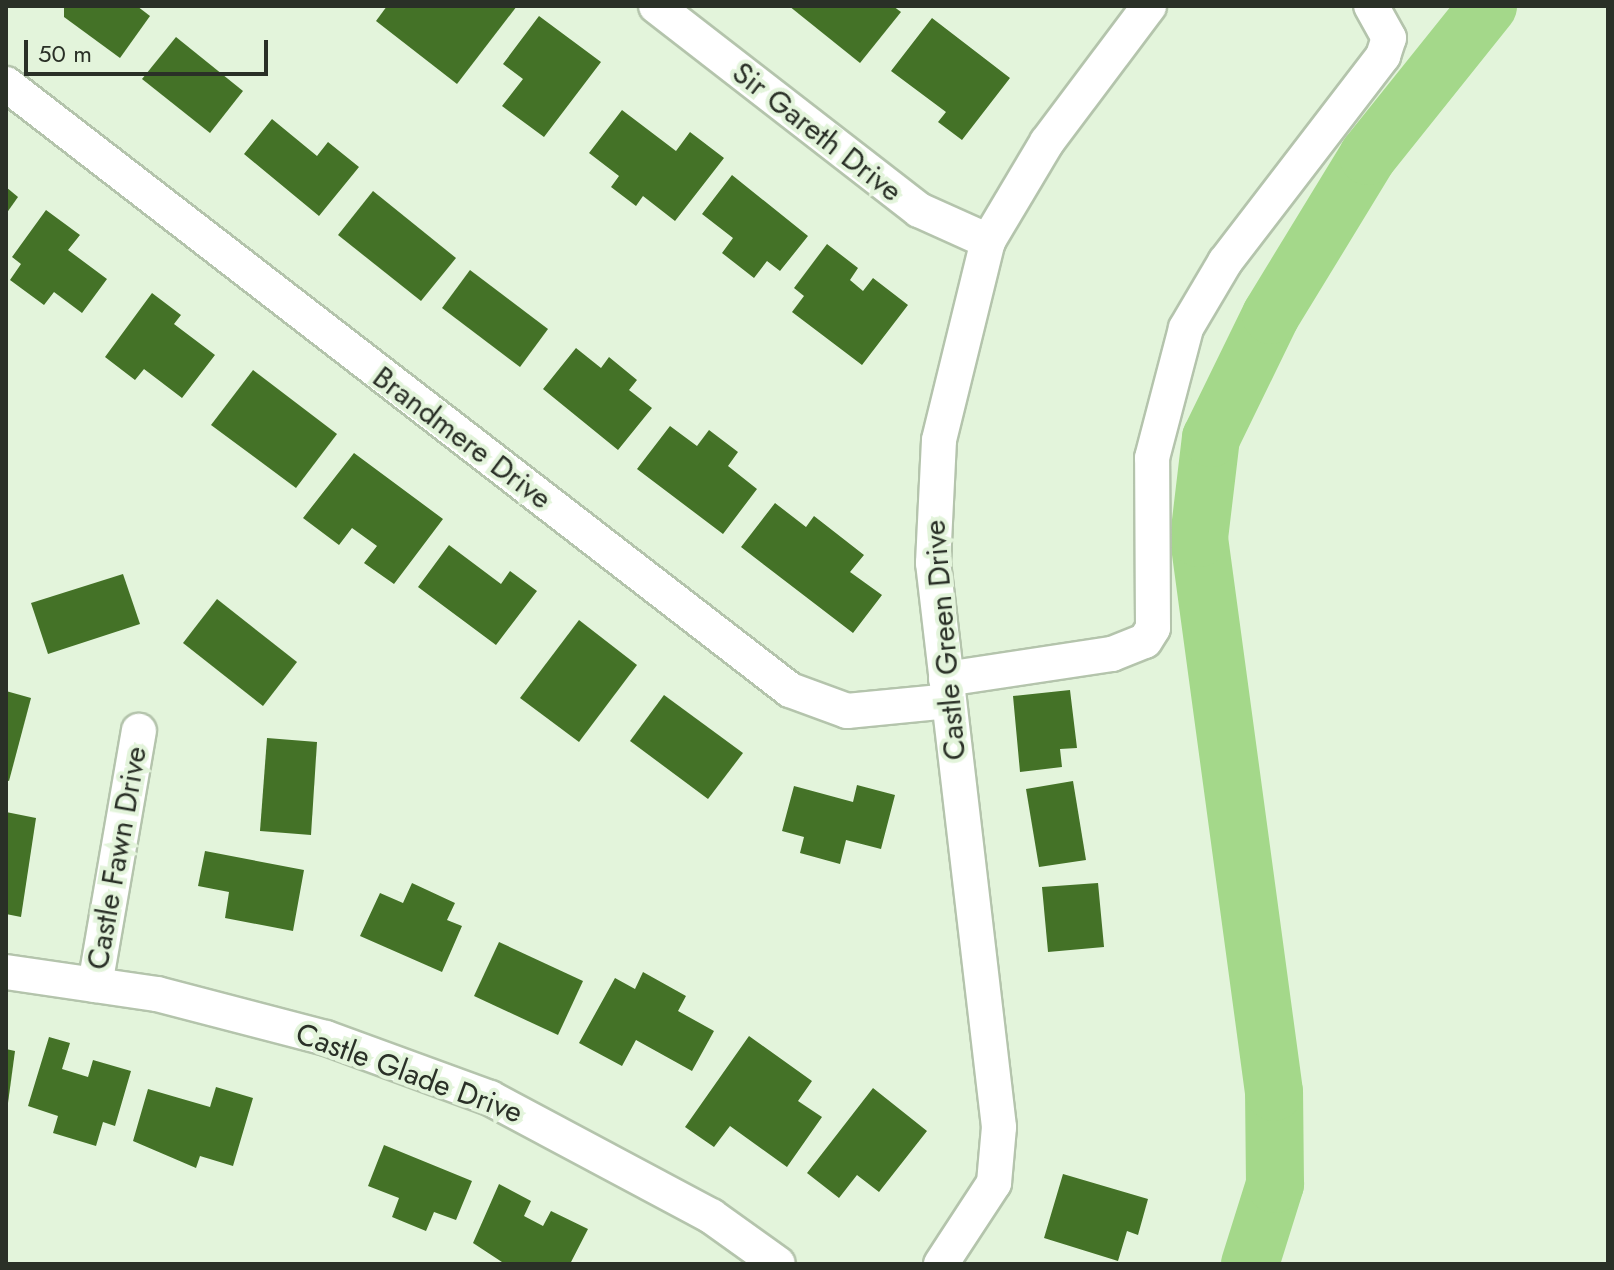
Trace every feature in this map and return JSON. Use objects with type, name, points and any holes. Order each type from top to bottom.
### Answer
[{"type":"street","name":"Sir Gareth Drive","points":[[656,6],[919,210],[988,241]]},
{"type":"street","name":"Castle Green Drive","points":[[941,1264],[994,1183],[999,1127],[933,563],[933,491],[952,368],[988,241],[1047,142],[1149,6]]},
{"type":"street","name":"Brandmere Drive","points":[[6,84],[790,690],[847,711],[1112,654],[1145,641],[1153,628],[1152,458],[1186,328],[1225,262],[1383,56],[1389,38],[1371,6]]},
{"type":"street","name":"Castle Fawn Drive","points":[[95,985],[139,731]]},
{"type":"street","name":"Castle Glade Drive","points":[[6,972],[95,985],[326,1038],[490,1098],[711,1216],[778,1264]]},
{"type":"building","points":[[64,6],[137,6],[150,16],[120,58],[64,17]]},
{"type":"building","points":[[387,6],[517,6],[457,84],[376,21]]},
{"type":"building","points":[[789,6],[893,6],[901,12],[860,63]]},
{"type":"building","points":[[539,16],[601,62],[544,137],[502,106],[523,79],[503,64]]},
{"type":"building","points":[[932,18],[1010,78],[962,140],[938,122],[946,112],[891,71]]},
{"type":"building","points":[[176,37],[243,91],[210,133],[142,79]]},
{"type":"building","points":[[622,110],[676,151],[690,132],[724,158],[675,221],[643,196],[636,206],[611,187],[619,176],[589,153]]},
{"type":"building","points":[[272,119],[317,156],[328,142],[359,167],[319,216],[244,154]]},
{"type":"building","points":[[732,175],[808,236],[780,271],[767,261],[754,278],[722,253],[733,238],[702,214]]},
{"type":"building","points":[[6,187],[18,197],[6,214]]},
{"type":"building","points":[[373,191],[456,258],[421,301],[338,235]]},
{"type":"building","points":[[46,210],[80,235],[68,250],[107,279],[82,313],[54,292],[44,305],[10,280],[21,264],[12,257]]},
{"type":"building","points":[[827,244],[858,268],[850,280],[863,291],[873,278],[908,305],[862,365],[792,312],[804,296],[794,288]]},
{"type":"building","points":[[470,270],[548,329],[520,367],[442,308]]},
{"type":"building","points":[[152,293],[181,315],[174,324],[215,355],[182,398],[144,369],[135,380],[105,357]]},
{"type":"building","points":[[576,348],[601,368],[609,357],[637,380],[629,390],[652,408],[618,450],[543,389]]},
{"type":"building","points":[[253,370],[337,434],[296,488],[211,425]]},
{"type":"building","points":[[670,426],[697,446],[709,430],[738,452],[728,466],[757,489],[723,534],[637,469]]},
{"type":"building","points":[[354,453],[443,519],[394,584],[364,563],[377,546],[352,528],[339,545],[303,518]]},
{"type":"building","points":[[775,503],[806,527],[814,516],[864,555],[850,572],[882,595],[853,633],[741,547]]},
{"type":"building","points":[[449,545],[501,584],[510,571],[537,591],[496,645],[418,587]]},
{"type":"building","points":[[123,574],[140,624],[48,654],[31,603]]},
{"type":"building","points":[[217,599],[297,662],[263,706],[183,643]]},
{"type":"building","points":[[579,620],[637,665],[579,742],[520,698]]},
{"type":"building","points":[[1070,690],[1077,748],[1060,749],[1062,767],[1020,772],[1013,696]]},
{"type":"building","points":[[6,691],[31,698],[9,781],[6,780]]},
{"type":"building","points":[[664,695],[743,753],[708,799],[630,741]]},
{"type":"building","points":[[267,738],[317,742],[311,835],[260,831]]},
{"type":"building","points":[[1073,781],[1086,860],[1039,867],[1026,789]]},
{"type":"building","points":[[857,785],[895,795],[881,849],[846,840],[840,864],[800,853],[804,837],[782,831],[794,786],[853,802]]},
{"type":"building","points":[[6,812],[36,818],[21,917],[6,914]]},
{"type":"building","points":[[205,851],[304,870],[293,931],[225,918],[229,892],[198,886]]},
{"type":"building","points":[[412,883],[455,903],[447,920],[462,926],[442,972],[360,936],[380,893],[403,903]]},
{"type":"building","points":[[1098,883],[1104,947],[1048,952],[1042,887]]},
{"type":"building","points":[[499,942],[583,981],[558,1035],[474,996]]},
{"type":"building","points":[[643,972],[686,996],[678,1011],[714,1031],[692,1071],[636,1040],[622,1066],[579,1043],[615,978],[635,989]]},
{"type":"building","points":[[749,1036],[812,1081],[798,1101],[822,1117],[787,1167],[730,1126],[714,1147],[685,1127]]},
{"type":"building","points":[[49,1037],[70,1043],[62,1069],[88,1077],[93,1060],[131,1071],[115,1126],[103,1122],[96,1146],[53,1133],[58,1116],[28,1106]]},
{"type":"building","points":[[6,1049],[15,1051],[8,1103],[6,1103]]},
{"type":"building","points":[[216,1087],[253,1098],[233,1166],[200,1156],[196,1168],[133,1141],[148,1089],[210,1107]]},
{"type":"building","points":[[873,1088],[927,1131],[879,1192],[857,1175],[839,1198],[807,1173]]},
{"type":"building","points":[[384,1145],[472,1181],[456,1220],[434,1212],[426,1231],[392,1217],[399,1198],[368,1186]]},
{"type":"building","points":[[1063,1174],[1148,1199],[1138,1235],[1127,1231],[1118,1261],[1044,1238]]},
{"type":"building","points":[[499,1184],[531,1201],[524,1216],[543,1226],[551,1211],[588,1229],[570,1264],[505,1264],[473,1243]]},
{"type":"waterway","points":[[1250,1264],[1275,1184],[1274,1092],[1199,538],[1211,438],[1271,315],[1368,156],[1488,6]]}]
